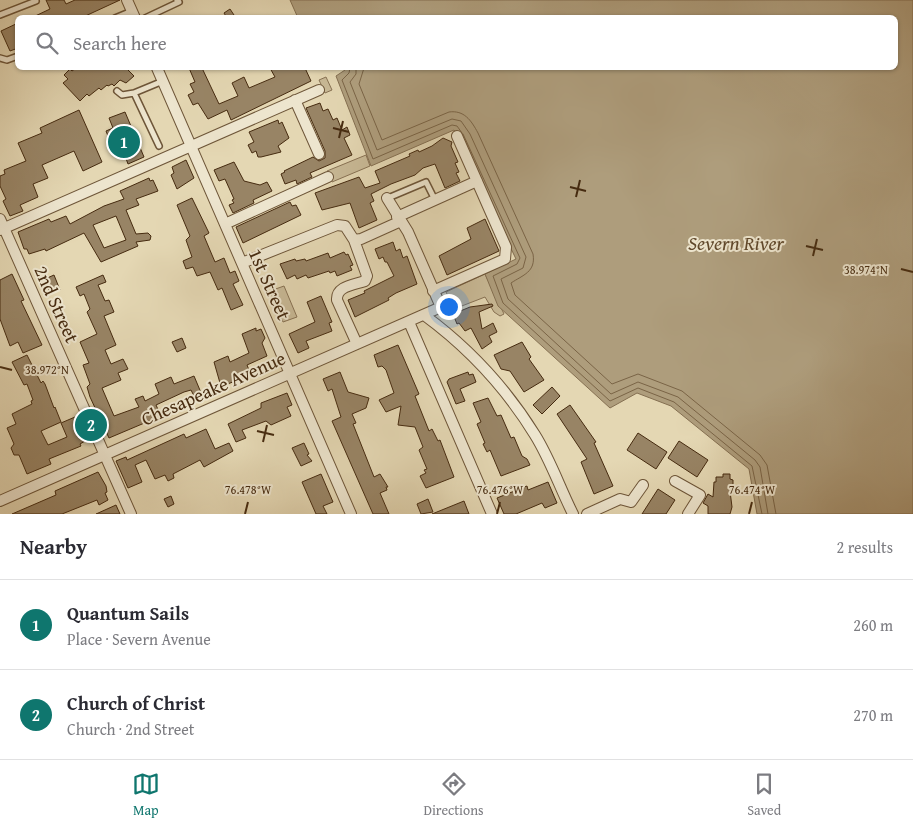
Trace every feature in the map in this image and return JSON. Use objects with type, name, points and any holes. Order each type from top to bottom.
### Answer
[{"type":"street","points":[[128,0],[134,14]]},
{"type":"street","name":"1st Street","points":[[158,70],[351,514]]},
{"type":"street","points":[[1,225],[191,146],[319,90]]},
{"type":"street","points":[[295,100],[319,154]]},
{"type":"street","points":[[387,198],[433,291],[505,259],[506,247],[457,136]]},
{"type":"street","points":[[224,224],[328,177]]},
{"type":"street","points":[[354,240],[361,240],[435,200],[477,181]]},
{"type":"street","name":"2nd Street","points":[[1,225],[131,514]]},
{"type":"street","points":[[242,263],[337,225],[345,226],[354,240],[367,276],[365,281],[340,289],[337,294],[337,300],[357,344]]},
{"type":"street","name":"Chesapeake Avenue","points":[[0,501],[441,307],[433,291]]},
{"type":"street","points":[[424,315],[472,354],[503,389],[536,436],[573,514]]},
{"type":"street","points":[[409,322],[492,514]]},
{"type":"street","points":[[675,481],[700,495],[688,514]]},
{"type":"street","points":[[587,514],[620,499],[631,502],[643,485]]},
{"type":"lane","points":[[0,16],[36,1]]},
{"type":"lane","points":[[151,15],[178,1]]},
{"type":"lane","points":[[0,58],[7,60],[15,57]]},
{"type":"lane","points":[[117,91],[122,95],[134,93],[163,81]]},
{"type":"lane","points":[[134,93],[159,146]]},
{"type":"lane","points":[[387,198],[426,182],[435,200]]},
{"type":"shaded area","points":[[326,77],[332,90],[325,93],[319,80]]},
{"type":"shaded area","points":[[366,155],[370,166],[332,182],[327,171]]},
{"type":"shaded area","points":[[485,274],[504,314],[500,316],[494,312],[485,297],[454,309],[446,292]]},
{"type":"shaded area","points":[[284,286],[297,317],[283,322],[270,291]]},
{"type":"water","name":"Severn River","points":[[290,0],[913,0],[913,514],[757,514],[749,469],[671,406],[637,393],[610,408],[498,306],[485,274],[516,259],[454,130],[371,166],[336,76],[345,70],[898,70],[898,15],[297,15]]},
{"type":"building","points":[[46,0],[64,0],[66,4],[75,0],[120,0],[88,15],[37,15],[50,9]]},
{"type":"building","points":[[230,9],[234,15],[225,15],[224,13]]},
{"type":"building","points":[[15,24],[15,49],[10,51],[1,31]]},
{"type":"building","points":[[69,70],[128,70],[134,76],[126,83],[120,80],[114,86],[112,84],[107,85],[101,90],[99,88],[89,96],[87,94],[80,101],[63,83],[68,79],[64,75]]},
{"type":"building","points":[[190,70],[203,70],[219,104],[238,96],[232,83],[244,77],[249,88],[275,77],[271,70],[306,70],[311,81],[231,120],[227,110],[208,119],[198,103],[193,105],[188,95],[194,92],[190,84],[195,82]]},
{"type":"building","points":[[320,103],[323,111],[328,109],[333,120],[337,118],[342,130],[347,127],[350,135],[344,138],[352,155],[310,173],[312,177],[297,184],[296,180],[285,184],[281,174],[284,171],[313,157],[319,161],[325,158],[325,151],[306,108]]},
{"type":"building","points":[[79,110],[102,162],[83,171],[74,151],[42,165],[48,178],[33,184],[38,197],[20,205],[23,211],[10,216],[3,201],[6,199],[0,186],[0,176],[5,174],[4,170],[26,161],[18,143],[42,133],[40,128]]},
{"type":"building","points":[[125,112],[144,157],[128,164],[124,153],[116,156],[106,131],[113,128],[109,118]]},
{"type":"building","points":[[278,120],[279,124],[282,122],[289,138],[278,146],[281,152],[258,157],[256,151],[252,153],[248,145],[254,142],[249,132]]},
{"type":"building","points":[[443,138],[452,142],[451,146],[458,162],[455,163],[459,172],[456,173],[460,181],[445,188],[435,164],[423,168],[415,175],[371,194],[374,201],[370,203],[377,220],[359,228],[350,203],[322,210],[315,193],[359,177],[365,188],[380,183],[375,171],[410,156],[409,154],[418,150],[419,152],[432,146]]},
{"type":"building","points":[[186,160],[194,178],[177,189],[171,175],[174,173],[172,167]]},
{"type":"building","points":[[234,162],[244,181],[260,185],[267,182],[272,191],[253,200],[254,203],[233,213],[229,205],[234,203],[232,200],[234,199],[225,179],[219,181],[214,170]]},
{"type":"building","points":[[149,178],[150,181],[153,180],[158,191],[136,199],[139,205],[126,210],[136,234],[148,233],[151,236],[150,240],[136,242],[138,246],[101,262],[84,233],[46,251],[45,249],[29,254],[27,249],[24,249],[18,232],[49,219],[51,222],[66,216],[70,224],[104,206],[124,199],[120,191]],"holes":[[[116,216],[126,240],[104,248],[93,225]]]},
{"type":"building","points":[[192,198],[209,233],[204,236],[215,262],[224,258],[230,273],[235,271],[239,281],[233,284],[243,305],[231,310],[222,288],[218,290],[210,272],[197,276],[193,267],[186,269],[183,261],[192,257],[186,240],[190,236],[177,205]]},
{"type":"building","points":[[290,202],[292,206],[296,205],[301,215],[243,243],[236,227]]},
{"type":"building","points":[[485,219],[499,251],[447,275],[439,256],[471,239],[467,228]]},
{"type":"building","points":[[393,242],[396,251],[400,249],[403,258],[407,256],[417,284],[396,293],[388,298],[389,300],[355,317],[348,300],[365,293],[364,291],[394,276],[383,257],[379,259],[375,249]]},
{"type":"building","points":[[344,252],[346,255],[348,254],[353,265],[350,266],[352,270],[337,276],[335,271],[330,273],[329,271],[308,278],[306,275],[297,279],[295,275],[287,279],[280,264],[295,259],[296,261],[305,259],[306,261],[328,253],[330,258]]},
{"type":"building","points":[[12,274],[24,300],[21,301],[42,345],[23,353],[18,342],[10,346],[0,319],[0,280]]},
{"type":"building","points":[[54,275],[60,290],[50,294],[45,279]]},
{"type":"building","points":[[103,275],[106,282],[98,285],[105,301],[109,300],[114,312],[104,316],[116,345],[105,350],[111,364],[123,359],[128,369],[118,373],[121,380],[102,388],[114,416],[139,407],[135,399],[143,396],[145,401],[159,394],[155,384],[171,377],[174,384],[194,376],[202,395],[195,398],[191,390],[184,392],[156,405],[161,416],[109,438],[87,387],[90,384],[83,365],[89,363],[80,342],[97,334],[87,312],[90,309],[84,294],[80,296],[76,287]]},
{"type":"building","points":[[321,296],[332,322],[329,323],[332,331],[306,341],[309,348],[298,353],[289,334],[315,322],[307,302]]},
{"type":"building","points":[[492,304],[493,306],[479,312],[482,329],[493,323],[497,332],[489,336],[492,342],[482,349],[471,328],[465,331],[459,323],[457,324],[453,314],[470,307]]},
{"type":"building","points":[[256,328],[256,331],[261,329],[265,338],[262,343],[267,356],[247,365],[251,375],[225,385],[223,382],[220,383],[214,362],[228,356],[230,362],[249,353],[242,334]]},
{"type":"building","points":[[182,338],[186,348],[177,352],[172,342]]},
{"type":"building","points":[[522,342],[531,357],[529,359],[544,380],[524,392],[510,371],[501,369],[494,355]]},
{"type":"building","points":[[398,345],[419,394],[415,396],[429,431],[432,429],[438,441],[440,440],[454,477],[426,488],[420,476],[426,473],[424,470],[427,469],[419,450],[423,447],[415,427],[398,425],[401,406],[386,412],[379,400],[394,393],[386,370],[382,366],[378,367],[374,355]]},
{"type":"building","points":[[27,355],[41,383],[43,381],[45,384],[61,422],[41,431],[48,445],[67,437],[61,423],[75,417],[85,441],[80,444],[81,446],[49,459],[51,464],[27,474],[19,455],[14,455],[11,448],[14,444],[7,428],[16,424],[12,414],[32,404],[31,401],[33,400],[27,384],[24,385],[12,362]]},
{"type":"building","points":[[340,372],[348,392],[369,398],[366,408],[352,414],[356,423],[353,424],[374,477],[380,474],[388,487],[386,487],[387,490],[380,493],[389,514],[373,514],[332,421],[341,417],[332,389],[328,391],[323,379]]},
{"type":"building","points":[[468,372],[469,375],[473,374],[476,382],[460,389],[465,401],[456,404],[447,382],[449,379]]},
{"type":"building","points":[[552,387],[560,396],[542,414],[533,405]]},
{"type":"building","points":[[287,393],[292,405],[287,407],[291,416],[271,425],[266,421],[242,430],[246,438],[236,442],[228,424],[261,408],[261,403]]},
{"type":"building","points":[[488,398],[497,416],[501,415],[511,438],[514,437],[522,456],[527,459],[530,465],[501,476],[490,450],[487,452],[483,444],[485,443],[477,424],[481,422],[473,403]]},
{"type":"building","points":[[570,405],[596,442],[594,443],[613,486],[594,494],[581,462],[587,459],[557,414]]},
{"type":"building","points":[[206,429],[215,449],[229,443],[233,451],[204,467],[200,460],[173,474],[174,478],[168,481],[165,475],[155,479],[146,460],[135,465],[142,482],[128,488],[116,461],[126,457],[127,460],[184,434],[186,438]]},
{"type":"building","points":[[638,433],[667,452],[656,469],[627,450]]},
{"type":"building","points":[[679,441],[708,460],[697,477],[668,458]]},
{"type":"building","points":[[304,443],[309,454],[307,455],[312,461],[301,466],[292,448]]},
{"type":"building","points":[[98,472],[106,486],[107,492],[105,493],[108,500],[99,505],[97,500],[62,514],[12,514],[56,495],[55,491]]},
{"type":"building","points":[[321,474],[333,502],[323,506],[327,514],[316,514],[302,482]]},
{"type":"building","points":[[723,474],[730,474],[730,479],[733,480],[733,491],[730,491],[732,507],[730,514],[708,514],[708,506],[703,503],[708,494],[713,497],[716,477],[723,477]]},
{"type":"building","points":[[548,482],[557,503],[545,508],[542,503],[516,514],[504,514],[497,498],[527,486],[528,490]]},
{"type":"building","points":[[658,489],[675,500],[666,514],[642,514]]},
{"type":"building","points":[[171,496],[174,504],[168,507],[164,499]]},
{"type":"building","points":[[428,499],[433,512],[421,514],[417,504]]},
{"type":"building","points":[[464,501],[469,514],[432,514]]},
{"type":"building","points":[[116,505],[120,514],[96,514]]},
{"type":"place","name":"Quantum Sails","points":[[124,142]]},
{"type":"place","name":"Church of Christ","points":[[91,425]]}]
